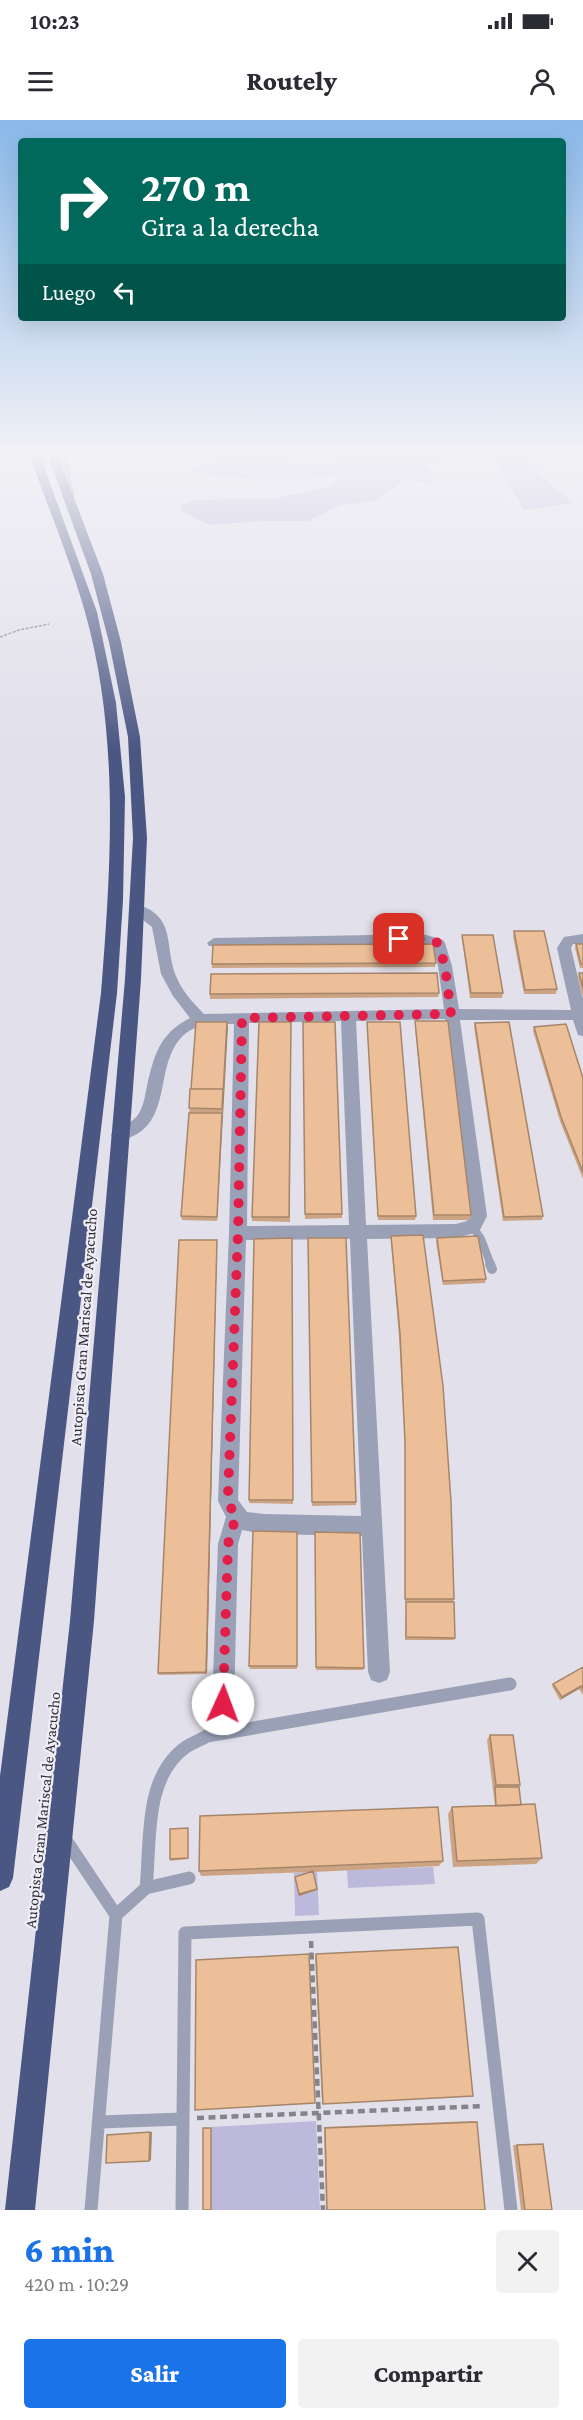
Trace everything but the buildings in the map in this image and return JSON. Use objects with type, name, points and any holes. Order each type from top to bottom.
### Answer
[{"type":"highway","name":"Autopista Gran Mariscal de Ayacucho","points":[[0,1878],[109,993],[117,888],[118,796],[110,703],[92,612],[71,554]]},
{"type":"highway","name":"Autopista Gran Mariscal de Ayacucho","points":[[20,2210],[62,1833],[82,1621],[133,979],[140,838],[134,737],[115,642],[97,574],[89,554]]},
{"type":"street","points":[[136,909],[150,914],[159,924],[168,974],[184,1003],[200,1019]]},
{"type":"street","points":[[214,943],[430,939],[438,943],[451,1014],[477,1211],[473,1227],[456,1231],[238,1233]]},
{"type":"street","points":[[583,939],[569,940],[564,948],[583,1031]]},
{"type":"street","points":[[119,1135],[136,1130],[145,1122],[163,1055],[184,1026],[200,1019],[451,1014],[581,1015]]},
{"type":"street","points":[[348,1016],[379,1672]]},
{"type":"street","points":[[242,1018],[238,1233],[228,1494],[231,1508],[236,1516],[244,1521],[264,1524],[373,1526]]},
{"type":"street","points":[[223,1704],[228,1544],[236,1516]]},
{"type":"lane","points":[[473,1227],[481,1239],[492,1269]]},
{"type":"lane","points":[[146,1888],[153,1795],[161,1775],[175,1757],[197,1740],[207,1736],[510,1684]]},
{"type":"lane","points":[[62,1833],[116,1915],[91,2210]]},
{"type":"lane","points":[[116,1915],[146,1888],[189,1878]]},
{"type":"lane","points":[[182,2210],[185,1933],[478,1919],[511,2210]]},
{"type":"lane","points":[[99,2122],[183,2119]]},
{"type":"path","points":[[0,637],[19,630],[49,624]]},
{"type":"path","points":[[310,1927],[323,2210]]},
{"type":"path","points":[[183,2119],[499,2105]]},
{"type":"shaded area","points":[[433,1867],[435,1884],[348,1888],[347,1870]]},
{"type":"shaded area","points":[[317,1871],[319,1915],[295,1916],[294,1873]]},
{"type":"shaded area","points":[[316,2121],[320,2210],[211,2210],[211,2127]]},
{"type":"route","points":[[223,1704],[228,1544],[236,1516],[228,1501],[228,1494],[238,1233],[242,1018],[451,1014],[445,966],[438,943],[430,939],[399,939]]}]
